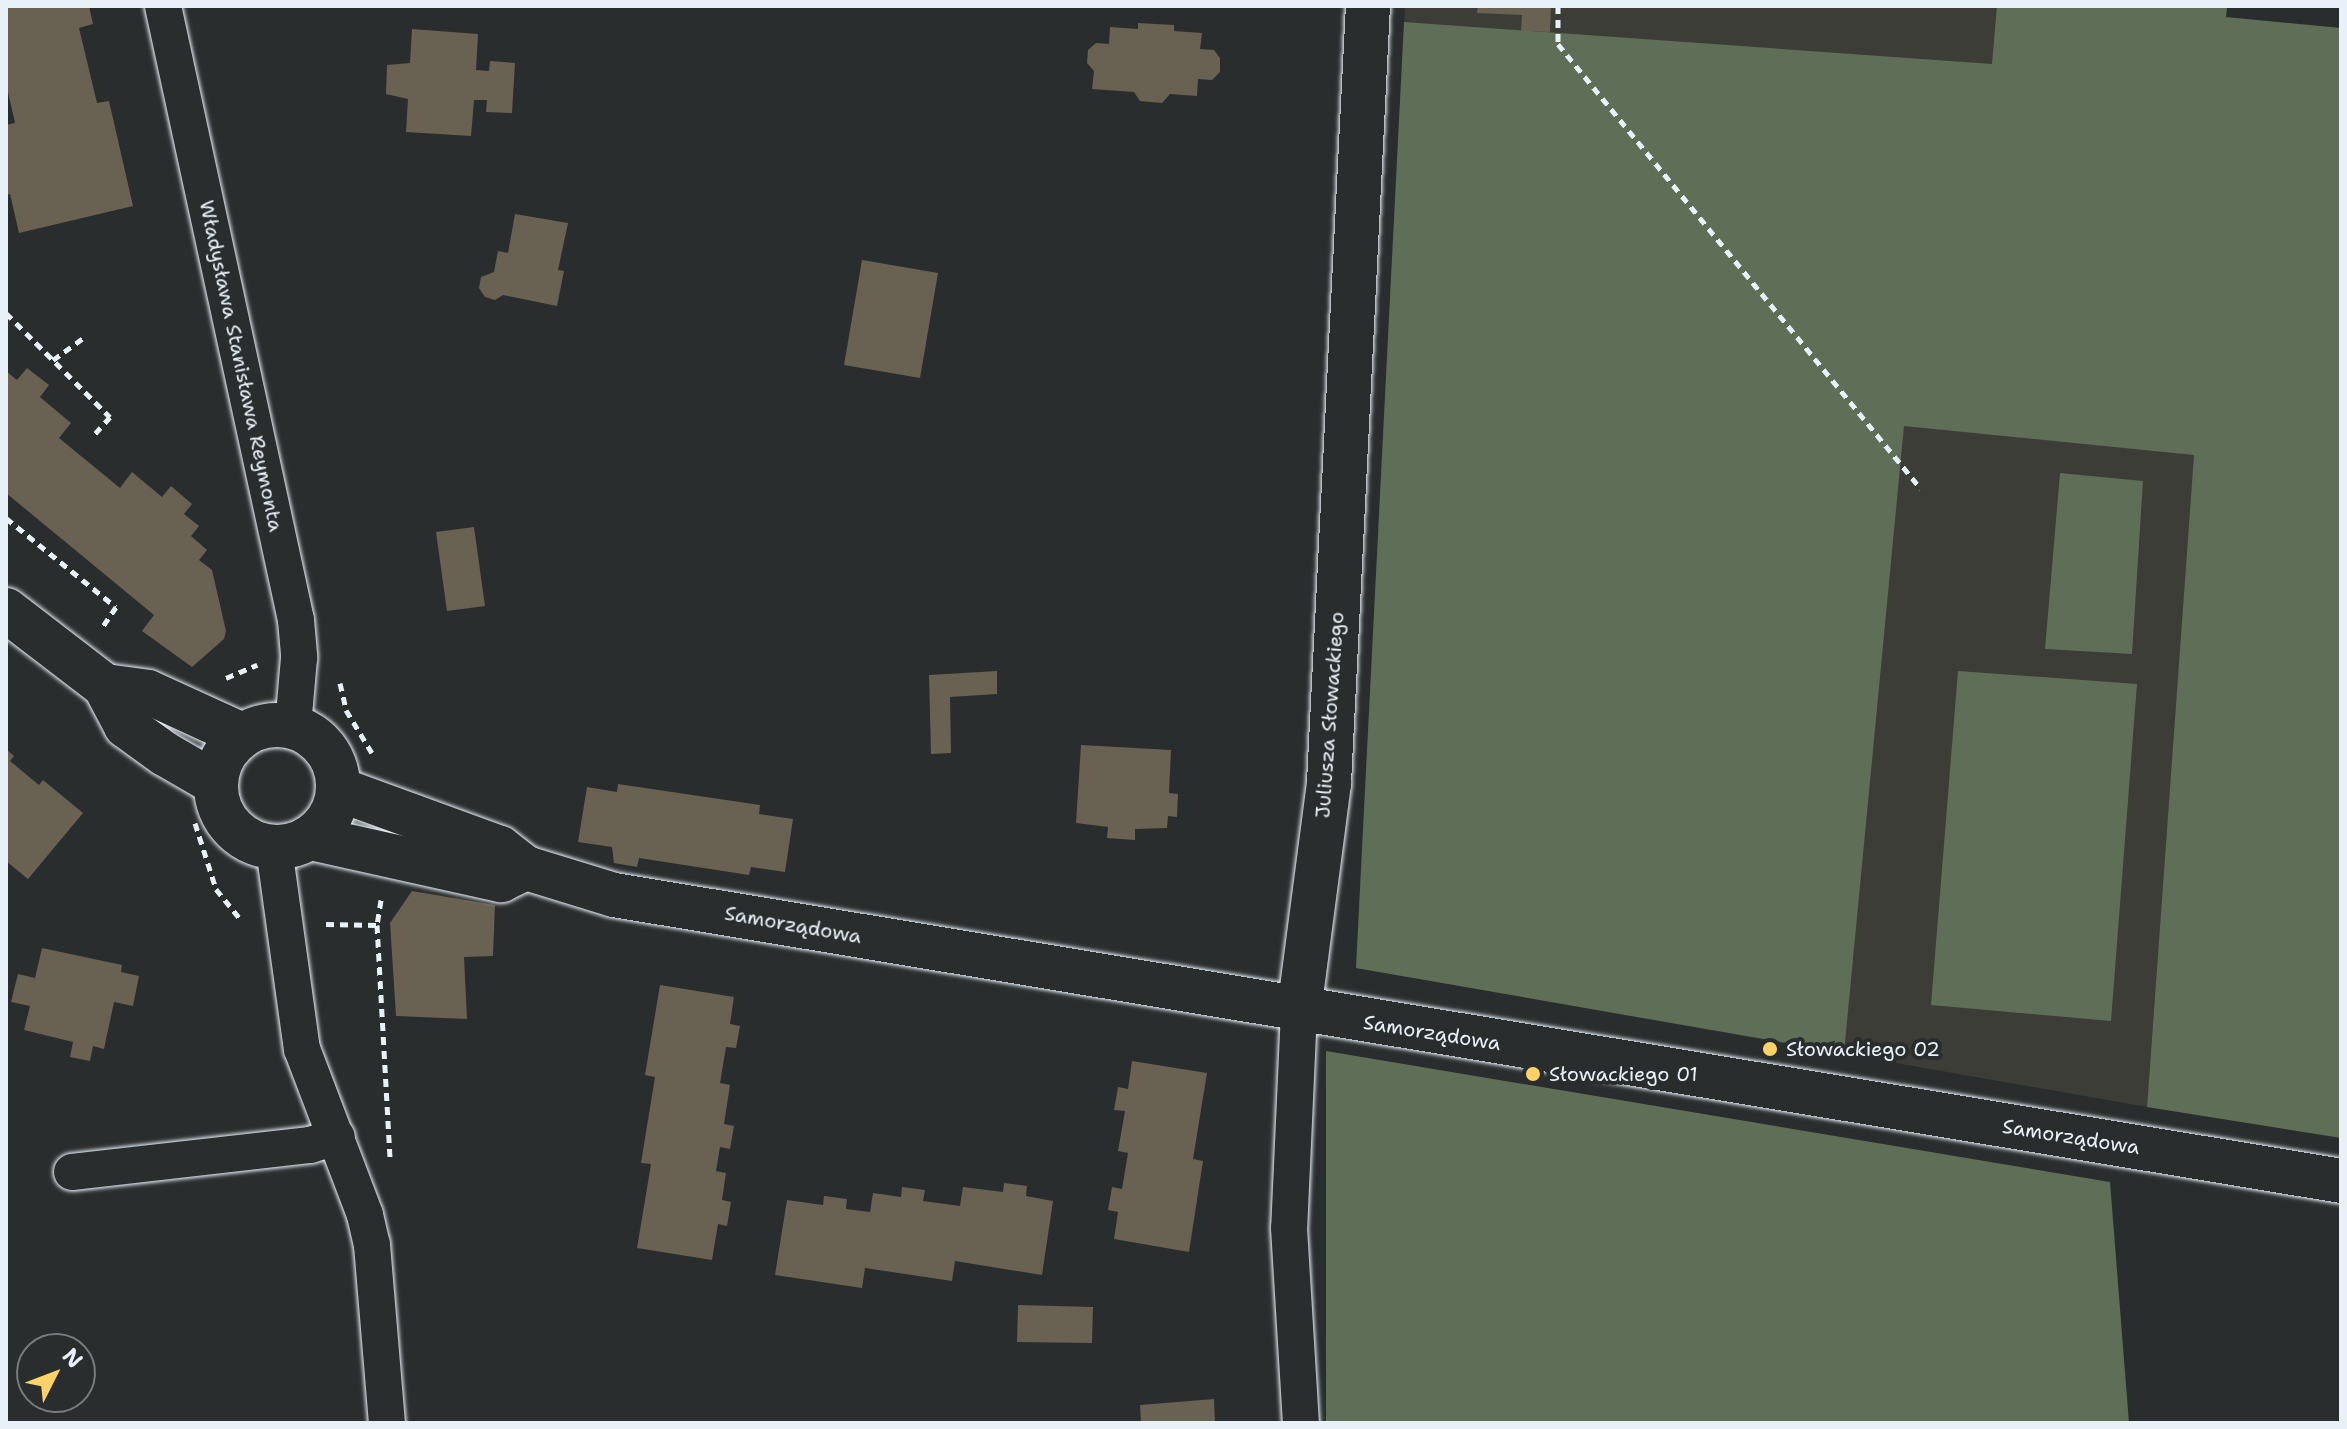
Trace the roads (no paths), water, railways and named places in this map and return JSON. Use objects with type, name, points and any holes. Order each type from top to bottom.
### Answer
[{"type":"street","name":"Władysława Stanisława Reymonta","points":[[163,6],[296,620],[299,658],[293,727]]},
{"type":"street","name":"Juliusza Słowackiego","points":[[1301,1423],[1289,1228],[1299,1011],[1329,783],[1368,6]]},
{"type":"street","points":[[6,610],[105,686],[126,726],[165,754],[215,783]]},
{"type":"street","points":[[105,686],[148,692],[242,735]]},
{"type":"street","points":[[292,843],[325,825],[334,808],[338,789],[336,770],[328,753],[315,738],[293,727],[260,727],[242,735],[228,748],[219,764],[215,783],[217,803],[232,827],[255,844],[292,843],[501,880],[526,868]]},
{"type":"street","name":"Samorządowa","points":[[338,789],[500,848],[526,868],[614,895],[1299,1011],[2341,1181]]},
{"type":"street","points":[[292,843],[302,1049],[337,1137],[372,1245],[387,1423]]},
{"type":"street","points":[[72,1172],[310,1145],[337,1137]]},
{"type":"place","name":"Słowackiego 02","points":[[1770,1049]]},
{"type":"place","name":"Słowackiego 01","points":[[1533,1074]]}]
